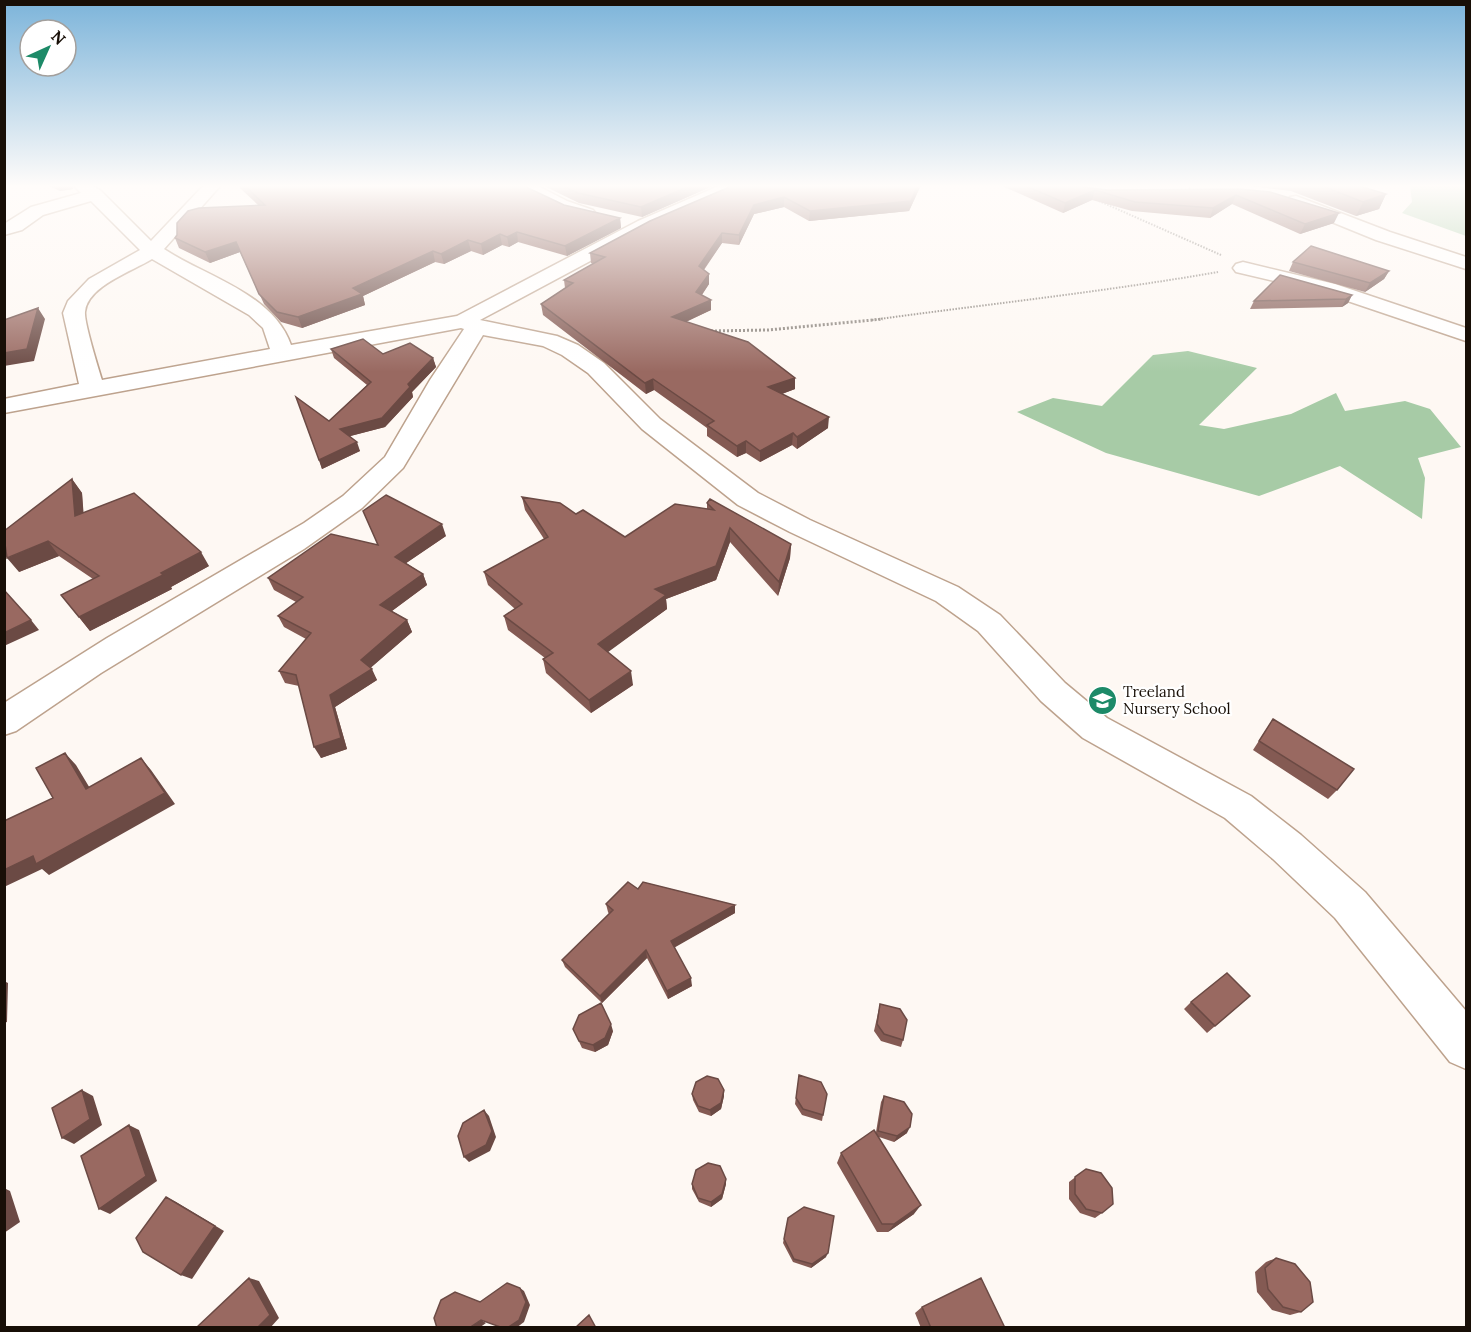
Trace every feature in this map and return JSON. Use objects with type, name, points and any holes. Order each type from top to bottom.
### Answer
[{"type":"street","points":[[149,247],[234,297],[268,321],[278,337],[284,354]]},
{"type":"street","points":[[92,388],[74,313],[76,302],[88,289],[155,247]]},
{"type":"street","points":[[4,406],[284,354],[470,324],[605,247]]},
{"type":"street","points":[[1419,247],[1466,262]]},
{"type":"street","points":[[1242,268],[1274,273],[1323,286],[1467,334]]},
{"type":"street","points":[[4,721],[104,655],[301,537],[352,501],[384,474],[406,447],[470,324]]},
{"type":"street","points":[[470,324],[549,340],[570,350],[596,368],[651,424],[748,499],[800,526],[946,594],[989,623],[1053,692],[1095,728],[1238,807],[1287,847],[1350,905],[1467,1046]]},
{"type":"path","points":[[1206,247],[1242,268]]},
{"type":"path","points":[[705,330],[739,332],[850,323],[1045,296],[1115,290],[1242,268]]},
{"type":"green space","points":[[1188,351],[1257,368],[1199,425],[1224,429],[1291,414],[1336,393],[1345,411],[1405,401],[1430,409],[1461,447],[1418,458],[1425,478],[1422,519],[1340,466],[1259,496],[1106,453],[1017,412],[1053,398],[1102,406],[1153,355]]},
{"type":"building","points":[[195,247],[220,247],[205,252]]},
{"type":"building","points":[[238,247],[454,247],[441,254],[433,251],[353,288],[362,294],[298,317],[277,312],[259,294]]},
{"type":"building","points":[[601,247],[712,247],[699,266],[709,274],[696,292],[711,300],[672,317],[748,342],[795,378],[768,387],[829,417],[797,437],[793,433],[760,451],[746,441],[737,446],[707,425],[714,421],[653,379],[645,383],[541,304],[573,283],[564,280],[605,257],[590,253]]},
{"type":"building","points":[[1310,247],[1315,247],[1389,271],[1370,283],[1293,262]]},
{"type":"building","points":[[1280,275],[1352,295],[1346,299],[1254,301]]},
{"type":"building","points":[[38,308],[27,349],[4,353],[4,320]]},
{"type":"building","points":[[363,339],[383,354],[410,343],[433,358],[408,384],[410,387],[382,418],[340,429],[357,442],[319,460],[296,397],[329,421],[371,382],[331,349]]},
{"type":"building","points":[[72,479],[75,516],[134,493],[201,552],[161,573],[163,575],[79,617],[61,595],[99,576],[48,541],[7,558],[4,537],[4,531]]},
{"type":"building","points":[[386,495],[442,524],[395,557],[423,574],[380,605],[407,620],[361,660],[372,669],[330,695],[341,738],[314,747],[296,675],[279,671],[311,633],[278,616],[303,597],[268,578],[331,534],[378,545],[363,511]]},
{"type":"building","points":[[522,497],[560,503],[576,514],[583,510],[625,537],[675,504],[714,510],[707,503],[710,499],[791,544],[779,582],[730,528],[716,566],[655,589],[666,595],[598,644],[631,671],[589,700],[543,659],[553,653],[504,616],[522,604],[484,572],[548,537]]},
{"type":"building","points":[[4,590],[31,620],[4,633]]},
{"type":"building","points":[[1273,719],[1354,769],[1337,790],[1259,741]]},
{"type":"building","points":[[65,753],[86,789],[141,758],[165,793],[36,864],[33,856],[4,870],[4,821],[53,798],[36,768]]},
{"type":"building","points":[[628,882],[638,889],[643,882],[735,905],[671,941],[691,978],[667,991],[646,950],[600,996],[562,960],[613,910],[606,904]]},
{"type":"building","points":[[1227,973],[1250,996],[1215,1026],[1191,1002]]},
{"type":"building","points":[[601,1003],[611,1024],[605,1038],[593,1045],[579,1041],[573,1029],[579,1015]]},
{"type":"building","points":[[880,1004],[900,1009],[907,1020],[903,1040],[884,1034],[877,1024]]},
{"type":"building","points":[[799,1075],[821,1082],[827,1094],[823,1115],[803,1109],[796,1098]]},
{"type":"building","points":[[707,1076],[718,1079],[724,1090],[721,1103],[710,1110],[698,1106],[692,1094],[696,1082]]},
{"type":"building","points":[[82,1090],[90,1119],[62,1138],[52,1108]]},
{"type":"building","points":[[884,1096],[904,1102],[912,1114],[910,1127],[897,1136],[878,1131]]},
{"type":"building","points":[[484,1110],[492,1131],[486,1145],[464,1157],[458,1136],[463,1123]]},
{"type":"building","points":[[129,1125],[146,1176],[99,1209],[81,1156]]},
{"type":"building","points":[[874,1130],[921,1205],[894,1224],[882,1224],[841,1153]]},
{"type":"building","points":[[708,1163],[720,1166],[726,1179],[722,1194],[711,1202],[698,1198],[692,1184],[696,1170]]},
{"type":"building","points":[[1086,1169],[1101,1173],[1112,1188],[1113,1204],[1102,1213],[1086,1209],[1075,1194],[1075,1177]]},
{"type":"building","points":[[166,1197],[215,1226],[181,1275],[143,1252],[136,1238]]},
{"type":"building","points":[[804,1207],[834,1216],[828,1253],[812,1264],[794,1259],[784,1239],[788,1218]]},
{"type":"building","points":[[1276,1258],[1295,1264],[1310,1282],[1313,1302],[1301,1312],[1283,1307],[1268,1289],[1265,1268]]},
{"type":"building","points":[[249,1278],[270,1315],[257,1328],[196,1328]]},
{"type":"building","points":[[981,1278],[1005,1328],[931,1328],[922,1307]]},
{"type":"building","points":[[507,1283],[520,1288],[526,1302],[519,1320],[507,1328],[481,1320],[469,1328],[437,1328],[434,1318],[441,1300],[455,1292],[480,1302]]},
{"type":"building","points":[[589,1315],[596,1328],[575,1328]]},
{"type":"place","name":"Treeland Nursery School","points":[[1102,700]]}]
